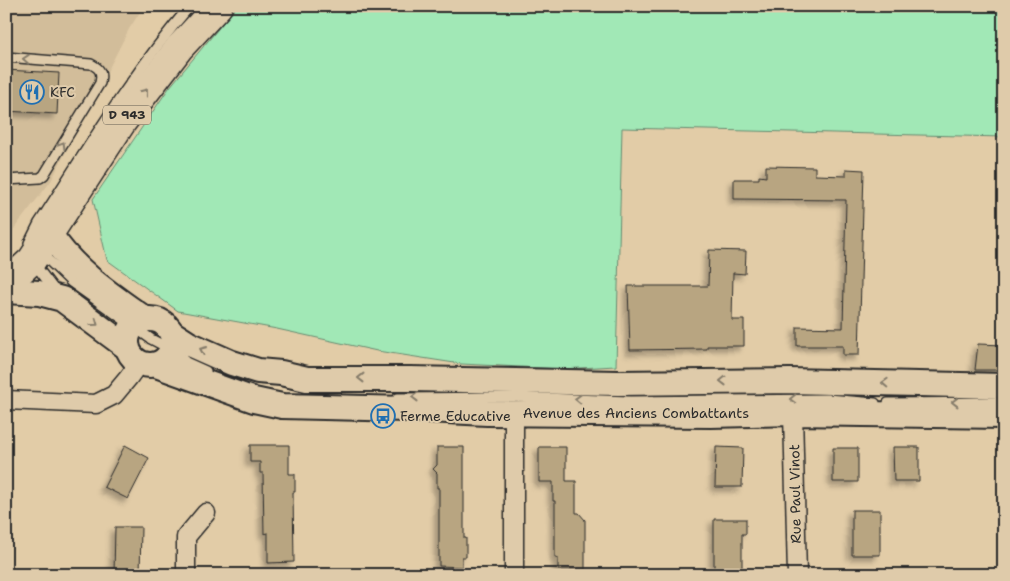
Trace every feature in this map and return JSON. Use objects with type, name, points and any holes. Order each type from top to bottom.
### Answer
[{"type":"main road","name":"D 943","points":[[6,284],[38,245],[122,122],[180,48],[218,6]]},
{"type":"street","name":"Avenue des Anciens Combattants","points":[[38,245],[59,248],[149,343],[189,344],[232,363],[258,371],[281,373],[308,379],[618,383],[790,381],[1004,386]]},
{"type":"street","name":"Avenue des Anciens Combattants","points":[[6,291],[39,293],[62,299],[149,343],[246,398],[282,406],[408,408],[514,413],[711,415],[793,413],[1004,416]]},
{"type":"street","points":[[6,400],[96,404],[114,395],[129,378],[149,343]]},
{"type":"street","points":[[514,413],[514,575]]},
{"type":"street","name":"Rue Paul Vinot","points":[[793,413],[797,575]]},
{"type":"street","points":[[186,575],[186,537],[206,513]]},
{"type":"lane","points":[[62,299],[38,245],[125,89],[190,6]]},
{"type":"lane","points":[[6,57],[91,64],[99,68],[102,74],[100,83],[44,175],[40,178],[6,180]]},
{"type":"lane","points":[[149,343],[211,373]]},
{"type":"lane","points":[[315,397],[386,399],[409,397],[512,397],[630,401],[828,398],[871,403],[1004,402]]},
{"type":"shaded area","points":[[6,6],[144,6],[129,29],[51,181],[6,239]]},
{"type":"green space","points":[[237,6],[1004,6],[1004,137],[622,128],[616,366],[561,369],[461,364],[377,351],[277,329],[178,311],[107,260],[93,199],[169,88]]},
{"type":"building","name":"KFC","points":[[6,70],[59,73],[57,114],[6,111]]},
{"type":"building","points":[[766,166],[815,167],[815,175],[846,176],[846,169],[864,170],[859,355],[843,355],[843,346],[797,346],[797,327],[843,328],[846,200],[734,199],[734,179],[759,179],[759,176],[766,177]]},
{"type":"building","points":[[709,250],[746,251],[745,274],[733,273],[732,320],[744,320],[744,346],[707,346],[707,349],[630,350],[628,286],[708,286]]},
{"type":"building","points":[[978,344],[1004,345],[1004,370],[975,370]]},
{"type":"building","points":[[125,445],[149,458],[128,499],[104,487]]},
{"type":"building","points":[[250,445],[289,445],[289,474],[295,474],[295,492],[293,492],[294,562],[268,563],[268,533],[264,534],[263,473],[260,473],[260,462],[250,462]]},
{"type":"building","points":[[437,447],[464,447],[464,538],[466,538],[466,557],[462,557],[462,567],[439,566],[439,488],[437,488],[437,473],[433,469],[437,465]]},
{"type":"building","points":[[539,447],[566,447],[566,481],[576,481],[576,513],[579,513],[585,520],[585,570],[558,570],[558,558],[555,558],[553,482],[539,482]]},
{"type":"building","points":[[716,447],[743,448],[742,487],[715,487]]},
{"type":"building","points":[[893,447],[919,447],[919,481],[894,481]]},
{"type":"building","points":[[833,448],[858,448],[858,482],[833,482]]},
{"type":"building","points":[[852,510],[880,510],[880,555],[852,555]]},
{"type":"building","points":[[714,519],[746,519],[746,534],[742,534],[742,571],[714,570]]},
{"type":"building","points":[[115,527],[141,527],[140,575],[114,575]]},
{"type":"place","name":"KFC","points":[[32,92]]},
{"type":"place","name":"Ferme Educative","points":[[383,416]]}]
